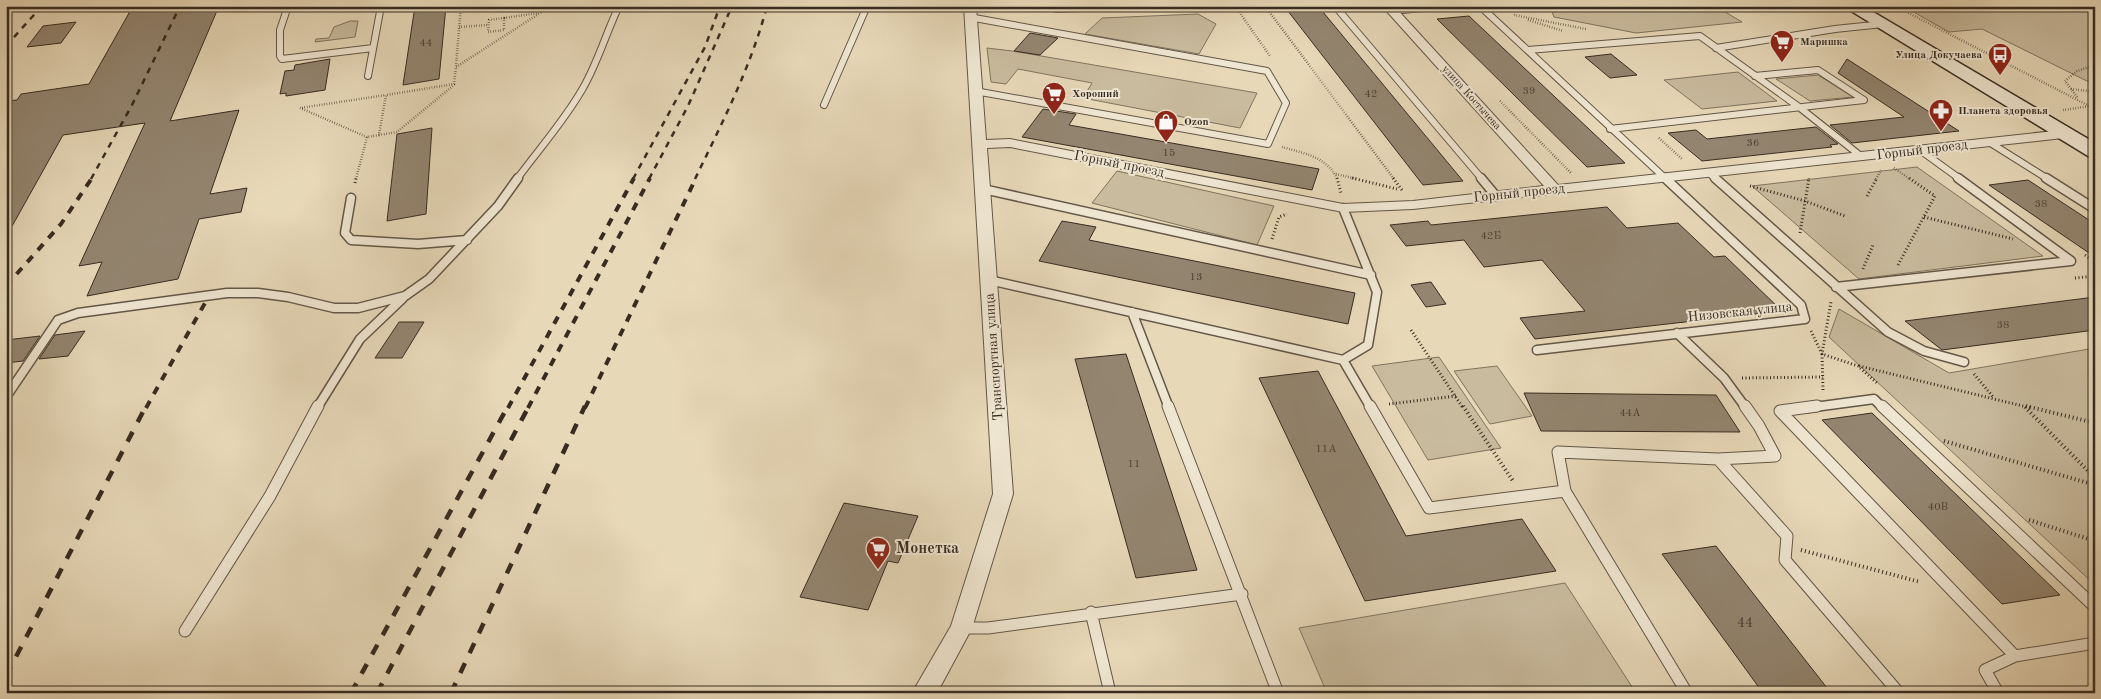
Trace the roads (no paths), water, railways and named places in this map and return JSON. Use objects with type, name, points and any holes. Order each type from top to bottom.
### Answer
[{"type":"main road","points":[[1852,6],[2095,152]]},
{"type":"street","name":"улица Костычева","points":[[1390,8],[1554,189]]},
{"type":"street","name":"Транспортная улица","points":[[924,693],[962,628],[1003,494],[990,280],[970,12]]},
{"type":"street","name":"Горный проезд","points":[[979,144],[1010,143],[1343,208],[1413,205],[2063,134]]},
{"type":"lane","points":[[288,6],[280,30],[280,56],[282,59],[295,60],[373,48]]},
{"type":"lane","points":[[368,76],[381,6]]},
{"type":"lane","points":[[185,631],[270,496],[309,421],[360,339],[405,296],[429,279],[498,206],[582,90],[594,68],[606,33],[619,6]]},
{"type":"lane","points":[[824,105],[867,6]]},
{"type":"lane","points":[[1043,6],[1057,9],[1131,6]]},
{"type":"lane","points":[[1335,6],[1496,196]]},
{"type":"lane","points":[[1390,8],[1443,6]]},
{"type":"lane","name":"Низовская улица","points":[[1480,6],[1801,305],[1805,320],[1537,350]]},
{"type":"lane","points":[[970,12],[1267,71],[1286,104],[1268,144],[975,92]]},
{"type":"lane","points":[[1716,48],[1835,29],[1884,24]]},
{"type":"lane","points":[[1528,50],[1700,36],[1799,107],[1862,157]]},
{"type":"lane","points":[[1610,129],[1864,100],[1818,70],[1755,76]]},
{"type":"lane","points":[[1988,142],[2095,209]]},
{"type":"lane","points":[[1836,287],[2071,261],[1920,150]]},
{"type":"lane","points":[[1705,174],[1888,332],[1924,351],[1964,362]]},
{"type":"lane","points":[[983,188],[1267,254],[1371,275]]},
{"type":"lane","points":[[351,198],[345,233],[350,240],[418,244],[467,240]]},
{"type":"lane","points":[[990,280],[1343,360],[1368,345],[1377,292],[1343,208]]},
{"type":"lane","points":[[6,397],[58,320],[78,313],[227,293],[258,293],[288,297],[334,308],[358,308],[405,296]]},
{"type":"lane","points":[[1132,312],[1242,594],[1278,693]]},
{"type":"lane","points":[[1677,333],[1724,378],[1759,426],[1775,456],[1718,459],[1558,452],[1565,491],[1687,693]]},
{"type":"lane","points":[[1343,360],[1429,508],[1565,491]]},
{"type":"lane","points":[[2015,656],[1780,411],[1874,399],[2095,607]]},
{"type":"lane","points":[[1718,459],[1787,536],[1784,560],[1899,693]]},
{"type":"lane","points":[[962,628],[988,628],[1091,612],[1242,594]]},
{"type":"lane","points":[[1091,612],[1110,693]]},
{"type":"lane","points":[[1998,693],[1984,670],[2015,656],[2095,643]]},
{"type":"railway","points":[[6,46],[42,6]]},
{"type":"railway","points":[[91,179],[132,105],[180,6]]},
{"type":"railway","points":[[633,179],[705,47],[720,6]]},
{"type":"railway","points":[[649,179],[688,106],[732,6]]},
{"type":"railway","points":[[695,179],[744,73],[767,6]]},
{"type":"railway","points":[[6,286],[61,224],[92,178]]},
{"type":"railway","points":[[508,408],[634,178]]},
{"type":"railway","points":[[528,408],[650,178]]},
{"type":"railway","points":[[585,408],[696,178]]},
{"type":"railway","points":[[146,408],[205,303]]},
{"type":"railway","points":[[6,676],[146,406]]},
{"type":"railway","points":[[351,693],[508,406]]},
{"type":"railway","points":[[377,693],[529,406]]},
{"type":"railway","points":[[451,693],[585,406]]},
{"type":"place","name":"Маришка","points":[[1782,63]]},
{"type":"place","name":"Улица Докучаева","points":[[2000,76]]},
{"type":"place","name":"Хороший","points":[[1054,115]]},
{"type":"place","name":"Планета здоровья","points":[[1941,132]]},
{"type":"place","name":"Ozon","points":[[1166,143]]},
{"type":"place","name":"Монетка","points":[[878,570]]}]
